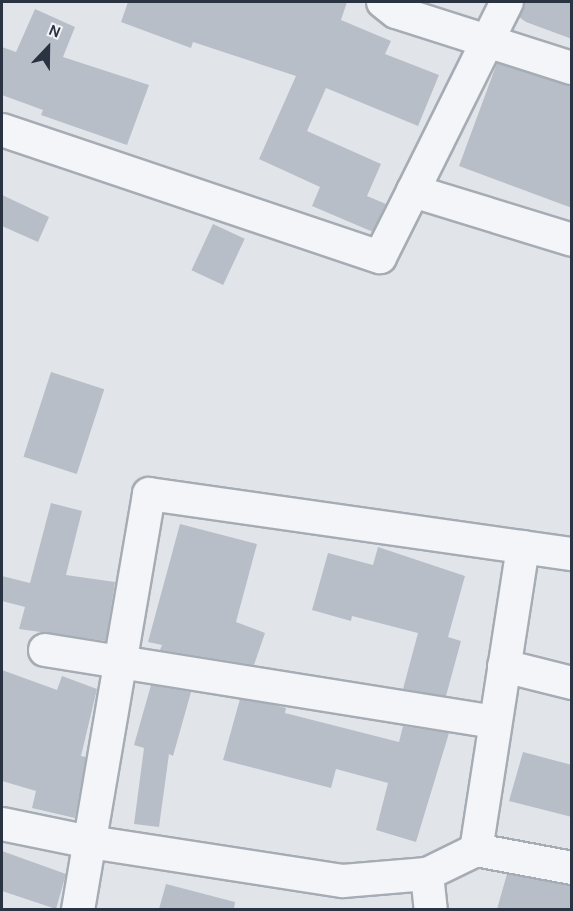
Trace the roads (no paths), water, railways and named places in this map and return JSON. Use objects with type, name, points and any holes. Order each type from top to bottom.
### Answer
[{"type":"street","points":[[383,2],[396,12],[572,68]]},
{"type":"street","points":[[2,130],[380,257],[507,2]]},
{"type":"street","points":[[413,190],[572,240]]},
{"type":"street","points":[[78,909],[149,494],[572,554]]},
{"type":"street","points":[[476,850],[523,547]]},
{"type":"street","points":[[45,650],[495,722]]},
{"type":"street","points":[[504,666],[572,683]]},
{"type":"street","points":[[2,824],[90,842],[344,881],[427,874],[476,850],[572,868]]},
{"type":"street","points":[[427,874],[431,909]]}]
